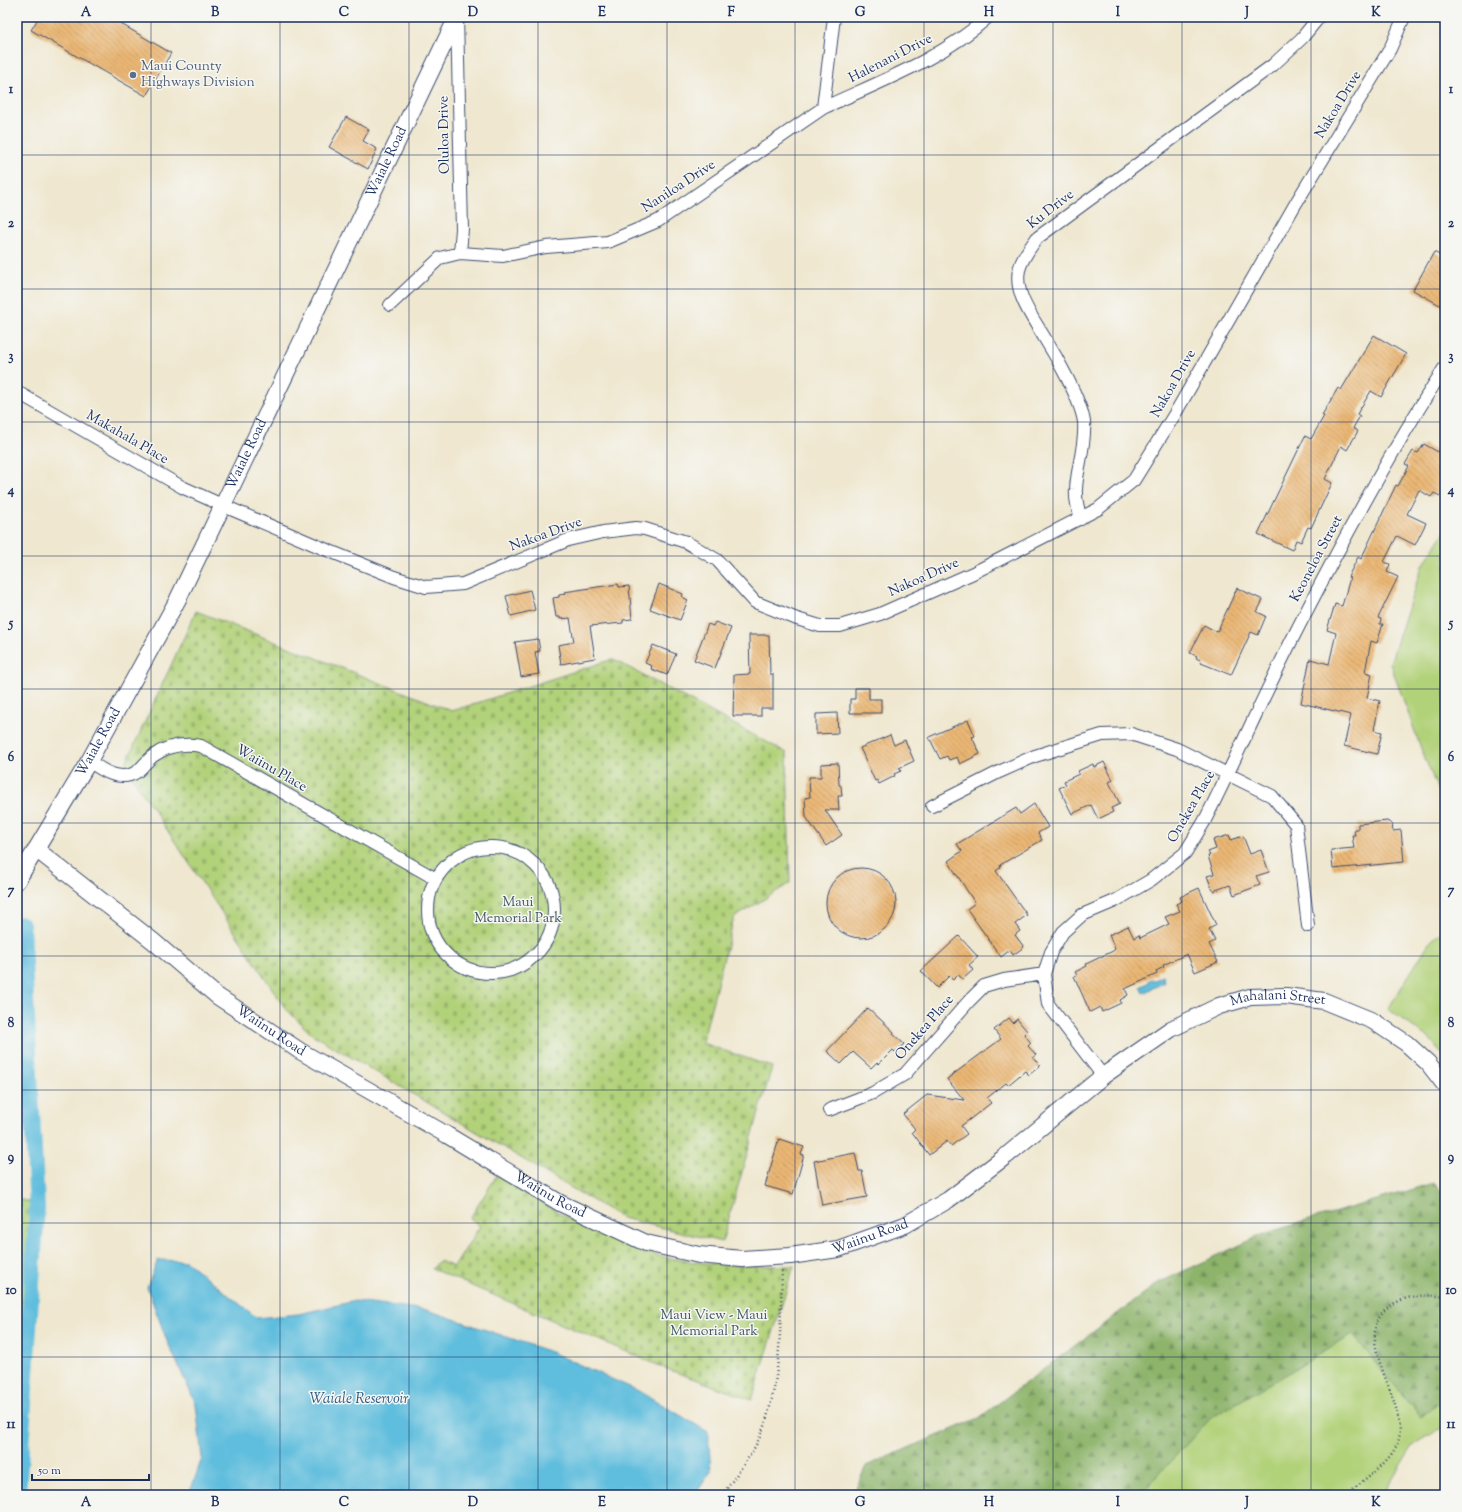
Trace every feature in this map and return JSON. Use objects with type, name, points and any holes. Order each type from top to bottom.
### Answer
[{"type":"street","name":"Oluloa Drive","points":[[457,17],[462,221],[460,253]]},
{"type":"street","name":"Waiale Road","points":[[17,881],[37,850],[89,761],[177,601],[224,506],[457,17]]},
{"type":"street","points":[[823,108],[834,17]]},
{"type":"street","name":"Halenani Drive","points":[[823,108],[893,76],[951,45],[988,17]]},
{"type":"street","name":"Ku Drive","points":[[1081,519],[1077,504],[1076,489],[1082,456],[1084,422],[1069,384],[1045,337],[1026,308],[1019,280],[1019,270],[1024,256],[1037,238],[1273,65],[1302,38],[1319,17]]},
{"type":"street","name":"Nakoa Drive","points":[[224,506],[394,577],[426,586],[462,584],[568,540],[603,532],[636,528],[645,529],[686,542],[717,560],[755,602],[804,621],[820,626],[840,626],[880,614],[973,573],[1081,519],[1098,509],[1134,480],[1176,412],[1296,203],[1390,49],[1404,17]]},
{"type":"street","name":"Naniloa Drive","points":[[390,305],[440,258],[460,253],[503,256],[546,247],[608,242],[630,234],[658,221],[823,108]]},
{"type":"street","name":"Keoneloa Street","points":[[1229,773],[1317,592],[1406,428],[1445,367]]},
{"type":"street","name":"Makahala Place","points":[[17,392],[182,487],[224,506]]},
{"type":"street","points":[[932,806],[999,772],[1035,756],[1102,735],[1131,734],[1177,749],[1229,773]]},
{"type":"street","name":"Waiinu Place","points":[[89,761],[110,774],[120,776],[136,772],[154,755],[167,748],[184,744],[201,746],[436,879]]},
{"type":"street","name":"Onekea Place","points":[[1103,1076],[1048,1004],[1044,974],[1051,952],[1063,932],[1082,915],[1115,901],[1151,880],[1185,853],[1204,822],[1229,773],[1272,796],[1296,825],[1308,926]]},
{"type":"street","points":[[499,847],[522,855],[542,871],[553,893],[555,918],[548,941],[531,960],[509,972],[484,974],[460,966],[441,950],[430,928],[428,903],[436,879],[452,860],[474,849],[499,847]]},
{"type":"street","name":"Waiinu Road","points":[[37,850],[153,941],[224,1000],[300,1052],[447,1135],[560,1203],[646,1243],[699,1256],[742,1259],[782,1256],[838,1248],[905,1225],[954,1196],[1006,1156],[1103,1076]]},
{"type":"street","name":"Onekea Place","points":[[829,1110],[873,1093],[905,1074],[984,986],[1004,980],[1044,974]]},
{"type":"street","name":"Mahalani Street","points":[[1103,1076],[1171,1029],[1219,1006],[1250,997],[1286,996],[1324,1001],[1373,1021],[1406,1043],[1428,1063],[1445,1085]]},
{"type":"path","points":[[723,1495],[758,1440],[772,1400],[780,1352],[782,1256]]},
{"type":"path","points":[[1347,1495],[1385,1462],[1398,1442],[1399,1427],[1396,1408],[1379,1364],[1376,1342],[1377,1325],[1381,1314],[1389,1305],[1406,1298],[1435,1295],[1445,1297]]},
{"type":"green space","points":[[1445,532],[1445,807],[1423,754],[1390,663],[1422,566]]},
{"type":"green space","name":"Maui Memorial Park","points":[[196,611],[452,711],[613,659],[787,753],[790,883],[734,918],[702,1043],[772,1067],[722,1242],[622,1218],[310,1033],[285,1008],[130,774],[126,763]]},
{"type":"green space","points":[[1445,928],[1445,1058],[1431,1040],[1388,1009],[1429,943]]},
{"type":"green space","name":"Maui View - Maui Memorial Park","points":[[497,1175],[601,1235],[646,1252],[669,1258],[700,1263],[747,1266],[794,1266],[752,1400],[667,1369],[432,1269],[439,1261],[454,1267],[480,1226],[470,1218]]},
{"type":"green space","points":[[1434,1183],[1445,1196],[1445,1398],[1421,1417],[1353,1335],[1211,1418],[1139,1495],[853,1495],[866,1466],[979,1418],[1158,1283],[1266,1233]]},
{"type":"green space","points":[[17,1199],[40,1204],[17,1402]]},
{"type":"green space","points":[[1445,1234],[1445,1425],[1413,1445],[1382,1495],[1102,1495]]},
{"type":"water","points":[[1163,976],[1165,982],[1143,993],[1140,987],[1148,983],[1149,980],[1155,980]]},
{"type":"water","name":"Waiale Reservoir","points":[[158,1260],[186,1261],[257,1318],[299,1314],[355,1301],[427,1310],[551,1352],[643,1393],[708,1432],[711,1471],[695,1495],[189,1495],[202,1458],[196,1404],[167,1341],[147,1287]]},
{"type":"building","name":"Maui County Highways Division","points":[[39,17],[109,17],[171,53],[146,96],[31,30]]},
{"type":"building","points":[[346,117],[369,130],[363,141],[377,149],[368,169],[329,147]]},
{"type":"building","points":[[1434,252],[1445,258],[1445,308],[1413,290]]},
{"type":"building","points":[[1374,335],[1406,354],[1381,397],[1371,391],[1357,414],[1360,416],[1353,428],[1358,431],[1347,450],[1341,446],[1325,479],[1332,483],[1311,528],[1308,527],[1301,542],[1296,540],[1292,550],[1258,534],[1305,436],[1311,439],[1324,416],[1322,415],[1338,388],[1341,390]]},
{"type":"building","points":[[1424,444],[1445,456],[1445,488],[1440,496],[1434,493],[1431,497],[1419,490],[1407,514],[1426,523],[1415,545],[1397,536],[1384,562],[1390,564],[1387,572],[1398,577],[1378,618],[1381,619],[1380,624],[1383,624],[1377,643],[1371,641],[1365,672],[1372,674],[1367,698],[1380,701],[1374,730],[1382,732],[1377,754],[1344,746],[1351,715],[1301,703],[1310,659],[1329,664],[1336,633],[1327,630],[1335,604],[1342,606],[1350,578],[1348,577],[1358,557],[1361,559],[1396,485],[1398,486],[1409,466],[1405,464],[1413,451],[1418,453]]},
{"type":"building","points":[[618,584],[619,587],[629,586],[632,619],[623,620],[623,623],[590,626],[595,658],[561,664],[558,645],[574,642],[570,618],[560,619],[560,617],[556,617],[553,598],[565,594],[564,592]]},
{"type":"building","points":[[659,584],[683,594],[682,597],[688,600],[680,620],[650,609]]},
{"type":"building","points":[[1237,588],[1263,600],[1257,612],[1266,616],[1258,635],[1251,632],[1231,675],[1201,663],[1202,661],[1196,658],[1197,656],[1190,653],[1204,625],[1217,632]]},
{"type":"building","points":[[530,590],[535,610],[511,616],[506,596]]},
{"type":"building","points":[[715,622],[731,628],[715,668],[694,660],[708,624],[713,626]]},
{"type":"building","points":[[749,635],[769,635],[770,674],[773,674],[773,708],[761,708],[761,716],[733,716],[734,675],[750,674]]},
{"type":"building","points":[[538,639],[540,651],[535,652],[539,674],[521,677],[515,642]]},
{"type":"building","points":[[653,645],[676,654],[667,675],[651,669],[652,666],[645,663]]},
{"type":"building","points":[[855,688],[869,688],[869,699],[881,699],[881,713],[850,713],[850,699],[855,699]]},
{"type":"building","points":[[837,713],[838,733],[816,734],[816,714]]},
{"type":"building","points":[[968,720],[975,736],[972,737],[980,754],[960,764],[957,757],[949,760],[947,756],[940,759],[929,737]]},
{"type":"building","points":[[890,735],[894,745],[905,740],[914,761],[899,768],[901,771],[894,774],[895,776],[879,784],[877,780],[875,781],[860,748]]},
{"type":"building","points":[[1104,762],[1113,780],[1109,782],[1120,804],[1111,808],[1113,812],[1098,819],[1091,805],[1072,814],[1059,788],[1066,785],[1064,781],[1079,774],[1078,771],[1093,764],[1094,767]]},
{"type":"building","points":[[838,763],[839,785],[841,786],[842,796],[838,796],[839,810],[825,810],[842,835],[826,846],[806,817],[805,798],[810,797],[809,777],[821,777],[821,764]]},
{"type":"building","points":[[1034,804],[1048,827],[1038,833],[1042,840],[1000,865],[1001,867],[996,871],[1027,915],[1015,924],[1020,931],[1015,935],[1024,947],[1013,955],[1010,950],[1001,957],[967,909],[975,903],[948,861],[962,851],[957,844],[1016,808],[1020,814]]},
{"type":"building","points":[[1387,821],[1392,824],[1393,831],[1401,830],[1404,862],[1333,869],[1331,850],[1354,848],[1352,835],[1355,835],[1354,829],[1358,829],[1358,824]]},
{"type":"building","points":[[1229,835],[1231,840],[1243,836],[1250,854],[1261,850],[1269,872],[1256,876],[1260,885],[1234,895],[1230,885],[1213,891],[1207,876],[1214,874],[1208,856],[1210,855],[1208,852],[1216,849],[1213,840]]},
{"type":"building","points":[[861,868],[874,871],[886,878],[893,890],[896,903],[893,916],[886,928],[874,935],[861,938],[848,935],[836,928],[829,916],[826,903],[829,890],[836,878],[848,871]]},
{"type":"building","points":[[1199,888],[1216,925],[1209,929],[1215,941],[1209,944],[1218,962],[1195,972],[1187,954],[1163,965],[1164,967],[1156,971],[1157,974],[1125,989],[1128,995],[1120,1000],[1121,1003],[1102,1012],[1100,1007],[1090,1012],[1074,976],[1077,975],[1075,972],[1087,966],[1086,964],[1115,949],[1109,935],[1128,926],[1134,938],[1139,935],[1140,938],[1169,924],[1165,917],[1180,911],[1176,904],[1182,901],[1180,897]]},
{"type":"building","points":[[959,936],[978,957],[969,965],[973,970],[963,979],[958,975],[953,980],[949,976],[937,988],[921,971]]},
{"type":"building","points":[[868,1008],[894,1032],[893,1034],[904,1044],[895,1052],[893,1050],[879,1064],[877,1062],[871,1068],[853,1052],[841,1064],[827,1051]]},
{"type":"building","points":[[1009,1018],[1013,1023],[1017,1019],[1027,1031],[1024,1034],[1031,1043],[1028,1046],[1036,1055],[1033,1057],[1040,1066],[1029,1075],[1025,1071],[1008,1085],[1006,1083],[987,1098],[991,1103],[961,1126],[967,1134],[951,1146],[947,1141],[929,1155],[912,1132],[915,1129],[903,1114],[927,1095],[964,1100],[947,1079],[1001,1039],[994,1030]]},
{"type":"building","points":[[779,1139],[804,1147],[801,1154],[804,1155],[793,1194],[765,1186]]},
{"type":"building","points":[[855,1153],[859,1171],[862,1171],[867,1197],[822,1205],[814,1161]]},
{"type":"waterway","points":[[18,1495],[37,1207],[22,924]]},
{"type":"place","name":"Maui County Highways Division","points":[[133,75]]}]
